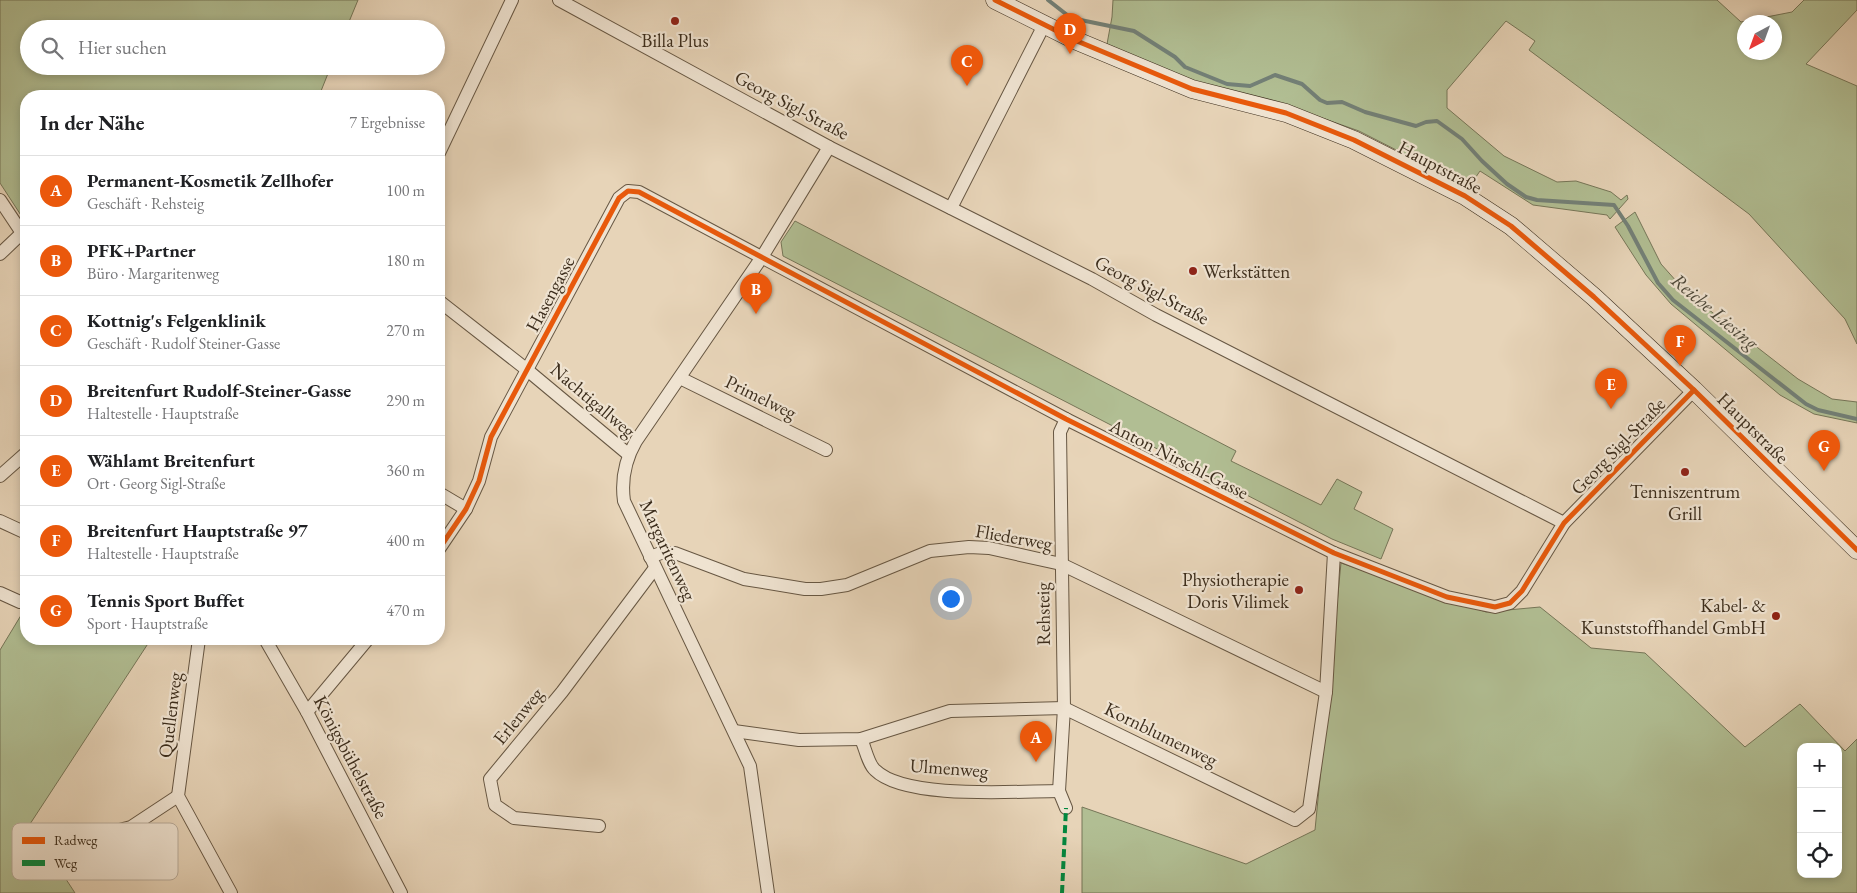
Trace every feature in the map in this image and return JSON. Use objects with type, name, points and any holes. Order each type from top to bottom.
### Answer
[{"type":"main road","name":"Hauptstraße","points":[[995,0],[1097,50],[1192,89],[1286,113],[1354,140],[1465,196],[1511,226],[1543,252],[1694,390],[1857,550]]},
{"type":"street","points":[[445,140],[512,0]]},
{"type":"street","name":"Georg Sigl-Straße","points":[[559,0],[829,147],[1092,279],[1156,315],[1564,523],[1694,390]]},
{"type":"street","points":[[951,208],[1044,25]]},
{"type":"street","name":"Margaritenweg","points":[[768,893],[750,766],[652,563],[624,501],[622,486],[628,454],[762,257],[829,147]]},
{"type":"street","name":"Hasengasse","points":[[445,540],[466,509],[479,480],[491,437],[619,198],[628,191],[639,192],[762,257]]},
{"type":"street","points":[[0,200],[20,230]]},
{"type":"street","points":[[0,254],[20,239]]},
{"type":"street","name":"Anton Nirschl-Gasse","points":[[762,257],[1066,419],[1334,553],[1447,597],[1495,607],[1510,603],[1522,591],[1564,523]]},
{"type":"street","name":"Nachtigallweg","points":[[445,306],[526,369],[628,454]]},
{"type":"street","name":"Primelweg","points":[[680,378],[826,450]]},
{"type":"street","name":"Rehsteig","points":[[1066,419],[1060,432],[1064,708],[1059,791],[1066,808]]},
{"type":"street","points":[[0,476],[20,461]]},
{"type":"street","points":[[445,497],[466,509]]},
{"type":"street","points":[[0,521],[20,530]]},
{"type":"street","name":"Fliederweg","points":[[652,563],[661,552],[675,553],[744,579],[805,590],[847,585],[920,554],[940,549],[989,548],[1061,564],[1326,692]]},
{"type":"street","name":"Kornblumenweg","points":[[734,731],[800,740],[861,739],[950,711],[1064,708],[1295,820],[1309,809],[1326,692],[1334,553]]},
{"type":"street","name":"Erlenweg","points":[[599,826],[514,818],[495,805],[490,780],[562,692],[652,563]]},
{"type":"street","points":[[0,593],[20,602]]},
{"type":"street","name":"Quellenweg","points":[[178,796],[198,645]]},
{"type":"street","name":"Königsbühelstraße","points":[[268,645],[307,712],[401,893]]},
{"type":"street","points":[[307,712],[363,645]]},
{"type":"street","name":"Ulmenweg","points":[[861,739],[874,770],[903,785],[948,791],[1059,791]]},
{"type":"street","points":[[137,823],[178,796],[230,893]]},
{"type":"green space","points":[[0,0],[358,0],[350,20],[20,20],[20,75],[327,75],[321,90],[20,90],[20,214],[0,183]]},
{"type":"green space","points":[[1113,0],[1717,0],[1737,18],[1737,60],[1782,60],[1782,15],[1777,15],[1792,12],[1804,0],[1857,0],[1857,10],[1806,64],[1857,86],[1857,344],[1845,319],[1749,214],[1529,50],[1535,41],[1506,21],[1447,90],[1447,108],[1504,156],[1557,182],[1576,181],[1611,192],[1621,200],[1627,195],[1628,199],[1610,219],[1607,215],[1533,205],[1480,171],[1469,187],[1359,131],[1288,106],[1195,83],[1107,44]]},
{"type":"green space","points":[[1635,212],[1661,264],[1686,292],[1798,379],[1832,399],[1857,402],[1857,423],[1814,414],[1780,395],[1671,304],[1646,275],[1615,227]]},
{"type":"green space","points":[[795,221],[1236,451],[1231,461],[1321,505],[1337,479],[1362,492],[1354,509],[1393,529],[1381,559],[1332,539],[783,256],[781,242]]},
{"type":"green space","points":[[1341,563],[1486,612],[1540,607],[1591,648],[1645,653],[1745,747],[1800,704],[1837,743],[1797,743],[1797,878],[1842,878],[1842,748],[1845,751],[1857,739],[1857,893],[1082,893],[1082,807],[1246,864],[1315,830]]},
{"type":"green space","points":[[20,617],[20,645],[147,645],[31,823],[12,823],[12,880],[67,880],[75,893],[0,893],[0,650]]},
{"type":"waterway","name":"Reiche Liesing","points":[[1048,0],[1071,18],[1134,31],[1175,57],[1185,67],[1227,84],[1250,86],[1275,75],[1302,84],[1320,100],[1327,103],[1342,102],[1365,112],[1416,126],[1426,122],[1437,121],[1462,139],[1507,184],[1526,197],[1537,200],[1614,205],[1628,226],[1658,283],[1673,300],[1806,404],[1818,410],[1857,419]]},
{"type":"marked path","points":[[1062,893],[1066,808]]},
{"type":"cycle path","points":[[995,0],[1077,41],[1192,89],[1286,113],[1354,140],[1465,196],[1511,226],[1594,297],[1694,390],[1857,550]]},
{"type":"cycle path","points":[[445,540],[466,509],[479,481],[491,437],[619,198],[628,191],[639,192],[1066,419],[1334,553],[1447,597],[1495,607],[1510,603],[1522,591],[1564,523],[1694,390]]},
{"type":"place","name":"Billa Plus","points":[[675,21]]},
{"type":"place","name":"Breitenfurt Rudolf-Steiner-Gasse","points":[[1070,54]]},
{"type":"place","name":"Kottnig's Felgenklinik","points":[[967,86]]},
{"type":"place","name":"Werkstätten","points":[[1193,271]]},
{"type":"place","name":"PFK+Partner","points":[[756,314]]},
{"type":"place","name":"Breitenfurt Hauptstraße 97","points":[[1680,366]]},
{"type":"place","name":"Wählamt Breitenfurt","points":[[1611,409]]},
{"type":"place","name":"Tennis Sport Buffet","points":[[1824,471]]},
{"type":"place","name":"Tenniszentrum Grill","points":[[1685,472]]},
{"type":"place","name":"Physiotherapie Doris Vilimek","points":[[1299,590]]},
{"type":"place","name":"Kabel- & Kunststoffhandel GmbH","points":[[1776,616]]},
{"type":"place","name":"Permanent-Kosmetik Zellhofer","points":[[1036,762]]}]
